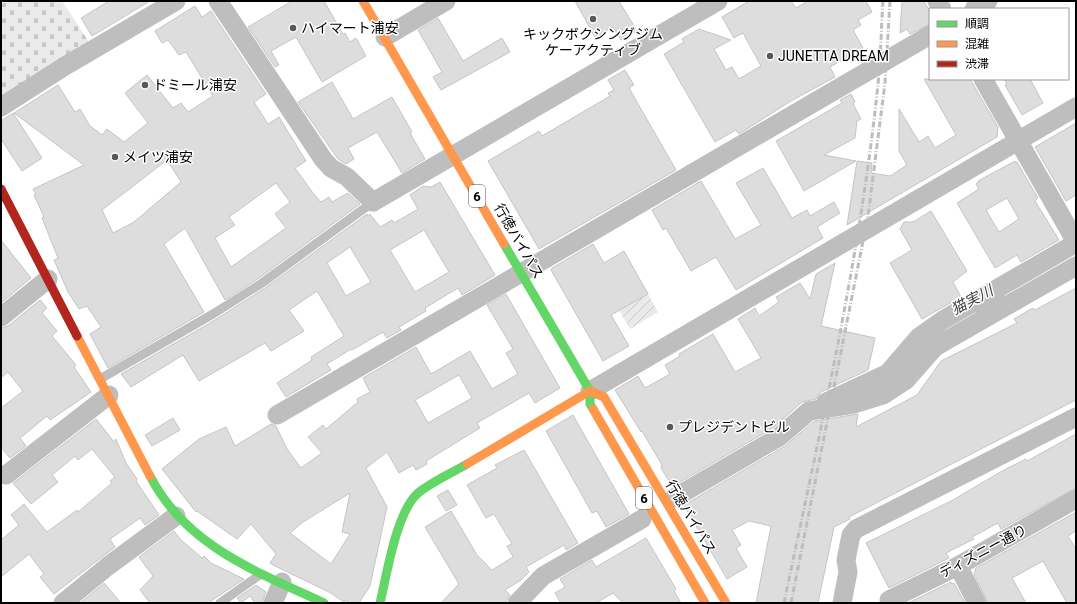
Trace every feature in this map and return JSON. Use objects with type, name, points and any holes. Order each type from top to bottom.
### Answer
[{"type":"main road","name":"行徳バイパス","points":[[363,1],[590,391],[590,404],[705,603]]},
{"type":"main road","points":[[1,189],[159,494],[176,516],[204,541],[235,560],[324,603]]},
{"type":"main road","name":"行徳バイパス","points":[[590,391],[604,396],[726,603]]},
{"type":"main road","points":[[380,603],[400,520],[407,506],[418,493],[590,391]]},
{"type":"street","points":[[1,107],[65,66],[176,1]]},
{"type":"street","points":[[218,1],[323,159],[331,168],[347,177],[373,202],[453,154],[718,1]]},
{"type":"street","points":[[385,37],[446,1]]},
{"type":"street","points":[[976,8],[988,1]]},
{"type":"street","points":[[277,415],[929,35]]},
{"type":"street","points":[[674,498],[779,437],[809,411],[888,373],[919,337],[943,320],[1076,243],[984,80]]},
{"type":"street","points":[[590,391],[1076,107]]},
{"type":"street","points":[[809,411],[854,404],[883,395],[906,380],[935,347],[1076,266]]},
{"type":"street","points":[[1,317],[48,279]]},
{"type":"street","points":[[6,475],[104,387]]},
{"type":"street","points":[[842,603],[848,572],[846,560],[851,535],[856,529],[1076,417]]},
{"type":"street","name":"ディズニー通り","points":[[889,600],[958,566],[1076,499]]},
{"type":"street","points":[[63,603],[108,566],[176,516]]},
{"type":"street","points":[[517,603],[543,576],[642,518]]},
{"type":"street","points":[[958,566],[977,603]]},
{"type":"street","points":[[273,603],[282,582]]},
{"type":"lane","points":[[104,387],[212,314],[262,283],[373,202]]},
{"type":"lane","points":[[220,603],[262,573]]},
{"type":"green space","points":[[8,1],[62,1],[89,42],[1,97],[1,4]]},
{"type":"green space","points":[[648,294],[658,312],[630,329],[619,310]]},
{"type":"building","points":[[109,1],[150,1],[92,36],[81,18]]},
{"type":"building","points":[[292,1],[324,1],[343,34],[345,33],[350,42],[356,38],[366,56],[322,82],[296,37],[271,51],[279,65],[275,67],[248,27]]},
{"type":"building","points":[[575,1],[619,1],[637,31],[621,40],[613,27],[595,37]]},
{"type":"building","points":[[749,1],[791,1],[796,8],[808,1],[866,1],[872,12],[858,20],[861,25],[853,30],[863,48],[830,67],[835,77],[791,101],[739,134],[736,130],[715,142],[664,54],[684,42],[682,39],[699,29],[731,40],[714,49],[726,70],[732,67],[739,79],[761,66],[743,33],[734,38],[722,17]]},
{"type":"building","points":[[902,1],[924,1],[929,10],[929,24],[910,34],[907,29],[900,33]]},
{"type":"building","points":[[195,6],[202,17],[211,11],[266,94],[254,102],[268,124],[279,117],[306,161],[295,168],[313,193],[321,202],[329,197],[332,202],[348,193],[360,204],[259,278],[225,300],[185,228],[164,244],[204,312],[108,368],[90,334],[101,327],[87,306],[79,309],[68,292],[54,260],[58,258],[42,218],[44,217],[34,195],[36,194],[33,189],[84,165],[14,113],[58,85],[75,112],[80,109],[90,126],[102,135],[107,129],[124,142],[148,123],[125,93],[147,75],[173,108],[181,103],[188,112],[213,96],[186,52],[179,55],[168,40],[162,43],[155,31]],"holes":[[[167,160],[181,182],[134,222],[113,233],[102,210]],[[276,183],[290,202],[275,214],[286,228],[231,267],[215,238],[235,225],[229,217]]]},
{"type":"building","points":[[438,18],[463,61],[502,38],[510,52],[441,90],[433,77],[442,72],[418,30]]},
{"type":"building","points":[[625,70],[634,85],[629,88],[676,170],[539,249],[488,161],[539,131],[542,136],[610,96],[608,93],[614,90],[608,80]]},
{"type":"building","points":[[924,79],[971,80],[998,127],[997,137],[847,225],[857,161],[872,163],[871,173],[890,176],[907,165],[899,151],[899,109],[919,142],[928,136],[935,148],[956,135]]},
{"type":"building","points":[[1005,80],[1031,80],[1043,103],[1022,115],[1005,85],[1007,84]]},
{"type":"building","points":[[332,82],[353,119],[392,97],[412,132],[410,133],[425,159],[402,173],[377,132],[348,148],[354,159],[346,164],[338,159],[298,102]]},
{"type":"building","points":[[851,94],[855,102],[853,104],[861,119],[857,121],[855,138],[824,155],[856,161],[804,191],[776,141],[842,103],[840,100]]},
{"type":"building","points":[[13,113],[42,158],[22,171],[1,139],[1,121]]},
{"type":"building","points":[[1076,123],[1076,195],[1066,201],[1035,147]]},
{"type":"building","points":[[1015,161],[1016,163],[1017,162],[1038,198],[1035,201],[1059,240],[1021,262],[1017,255],[995,268],[957,203],[979,189],[976,184],[979,182],[978,181]],"holes":[[[1007,198],[1019,219],[999,232],[986,210]]]},
{"type":"building","points":[[763,168],[792,218],[807,210],[810,216],[834,202],[840,213],[817,227],[823,238],[736,290],[716,257],[691,271],[666,228],[663,230],[652,210],[701,181],[735,239],[761,225],[736,183]]},
{"type":"building","points":[[440,182],[495,275],[462,295],[458,288],[425,308],[426,311],[399,327],[401,330],[387,338],[383,332],[352,350],[351,349],[327,364],[331,370],[286,397],[277,383],[312,360],[311,357],[344,336],[317,291],[289,310],[304,331],[271,351],[265,343],[199,381],[183,355],[131,387],[121,374],[210,323],[265,288],[367,214],[368,216],[370,214],[380,227],[392,220],[394,223],[418,209],[410,195],[423,186],[431,187]],"holes":[[[424,230],[449,272],[415,292],[390,250]],[[350,247],[371,282],[346,296],[327,263]]]},
{"type":"building","points":[[931,211],[967,271],[953,282],[961,297],[922,319],[890,263],[912,250],[900,229],[904,222],[913,222]]},
{"type":"building","points":[[1,240],[31,278],[1,303]]},
{"type":"building","points":[[593,244],[604,263],[624,251],[648,294],[611,315],[629,346],[603,361],[551,270]]},
{"type":"building","points":[[835,263],[821,326],[875,338],[868,370],[821,392],[816,399],[802,402],[773,428],[675,485],[671,484],[661,468],[662,465],[642,431],[641,432],[615,390],[638,376],[645,388],[670,374],[665,365],[680,356],[679,354],[713,334],[735,372],[761,358],[738,319],[755,308],[759,316],[779,302],[776,297],[800,283],[810,299],[816,274]]},
{"type":"building","points":[[1076,288],[1076,400],[849,517],[850,519],[834,527],[818,603],[756,603],[771,526],[749,521],[732,530],[741,545],[736,548],[747,567],[727,579],[684,505],[785,446],[814,421],[858,414],[856,427],[917,395],[941,361],[1017,323],[1014,319],[1033,308],[1035,310]]},
{"type":"building","points":[[506,294],[560,388],[535,403],[529,393],[477,423],[480,428],[426,461],[427,464],[416,470],[413,465],[399,473],[387,452],[366,468],[387,507],[370,586],[359,603],[350,603],[345,600],[344,602],[329,592],[270,563],[276,554],[251,524],[237,539],[197,511],[196,512],[162,469],[199,439],[226,427],[235,446],[271,424],[276,426],[287,449],[301,468],[322,453],[308,437],[323,425],[326,429],[358,402],[357,399],[370,392],[363,378],[416,347],[431,374],[470,351],[492,389],[518,374],[506,353],[513,349],[487,305]],"holes":[[[459,375],[472,398],[428,423],[415,400]],[[350,493],[342,532],[350,534],[331,564],[290,533],[303,522]]]},
{"type":"building","points":[[40,300],[47,308],[42,313],[57,331],[52,336],[76,365],[74,367],[91,392],[50,420],[47,416],[20,438],[26,446],[10,458],[1,447],[1,408],[23,391],[8,372],[1,378],[1,328],[8,326]]},
{"type":"building","points":[[573,415],[629,514],[606,527],[597,511],[592,513],[546,431]]},
{"type":"building","points":[[173,418],[180,430],[152,446],[145,435]]},
{"type":"building","points":[[96,419],[114,442],[116,439],[126,463],[137,479],[136,481],[159,515],[145,525],[140,518],[110,539],[115,547],[54,594],[40,577],[44,574],[29,554],[1,577],[1,540],[19,525],[11,515],[24,504],[47,532],[77,510],[78,512],[112,483],[110,481],[115,477],[92,449],[78,460],[75,456],[52,475],[58,482],[31,504],[13,483]]},
{"type":"building","points":[[1076,434],[1076,488],[1001,529],[998,523],[972,537],[974,539],[946,553],[949,558],[889,588],[866,543],[953,500],[1002,471],[1026,459],[1027,461]]},
{"type":"building","points":[[524,450],[578,543],[566,550],[564,545],[526,567],[529,572],[521,580],[505,590],[510,595],[505,603],[441,603],[459,584],[425,527],[451,511],[477,555],[492,570],[513,557],[507,546],[512,544],[494,514],[486,518],[467,485],[497,468],[495,465]]},
{"type":"building","points":[[448,490],[457,505],[446,511],[437,496]]},
{"type":"building","points":[[1076,512],[1076,531],[1068,536],[1076,549],[1076,603],[1067,603],[1043,561],[1012,578],[1026,603],[988,603],[974,574],[976,568]]},
{"type":"building","points":[[174,531],[180,539],[202,558],[204,556],[211,563],[244,579],[208,603],[150,603],[140,590],[153,576],[139,557]]},
{"type":"building","points":[[646,538],[676,589],[674,591],[681,603],[623,603],[613,593],[596,603],[561,603],[555,593],[565,587],[560,579],[592,560],[596,567]]},
{"type":"building","points":[[951,582],[952,584],[954,583],[965,603],[908,603]]},
{"type":"building","points":[[104,583],[121,603],[80,603]]},
{"type":"building","points":[[256,585],[266,592],[262,603],[255,603],[250,596],[241,603],[237,598]]},
{"type":"waterway","name":"猫実川","points":[[977,311],[1003,297]]},
{"type":"railway","points":[[784,603],[838,345],[861,215],[878,84],[883,1]]},
{"type":"railway","points":[[791,603],[868,216],[885,83],[890,1]]},
{"type":"traffic: fast","points":[[504,244],[590,391],[590,404],[593,409]]},
{"type":"traffic: fast","points":[[380,603],[393,545],[403,515],[410,503],[417,494],[428,486],[467,464]]},
{"type":"traffic: fast","points":[[150,476],[165,501],[183,521],[203,539],[225,554],[273,580],[324,603]]},
{"type":"traffic: slow","points":[[363,1],[504,244]]},
{"type":"traffic: slow","points":[[77,336],[150,476]]},
{"type":"traffic: slow","points":[[467,464],[590,391]]},
{"type":"traffic: slow","points":[[590,391],[604,397],[726,603]]},
{"type":"traffic: slow","points":[[593,409],[705,603]]},
{"type":"traffic: jam","points":[[1,189],[77,336]]},
{"type":"place","name":"キックボクシングジム ケーアクティブ","points":[[593,19]]},
{"type":"place","name":"ハイマート浦安","points":[[293,28]]},
{"type":"place","name":"JUNETTA DREAM","points":[[770,56]]},
{"type":"place","name":"ドミール浦安","points":[[145,85]]},
{"type":"place","name":"メイツ浦安","points":[[115,157]]},
{"type":"place","name":"プレジデントビル","points":[[670,427]]}]
